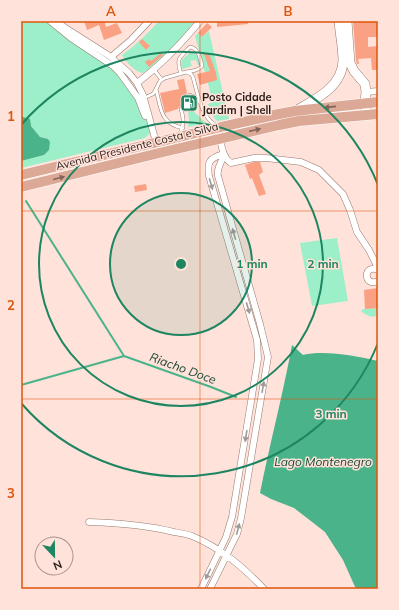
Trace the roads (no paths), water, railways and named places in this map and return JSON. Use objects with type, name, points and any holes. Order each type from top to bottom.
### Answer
[{"type":"main road","name":"Avenida Presidente Costa e Silva","points":[[21,175],[156,142],[181,132],[220,127],[296,111],[378,102]]},
{"type":"main road","name":"Avenida Presidente Costa e Silva","points":[[21,187],[279,125],[299,121],[378,114]]},
{"type":"street","points":[[50,21],[71,38],[113,66],[120,73],[138,98],[150,133]]},
{"type":"street","points":[[57,21],[110,57],[137,83],[144,98],[159,153]]},
{"type":"street","points":[[110,57],[131,40],[149,21]]},
{"type":"street","points":[[137,83],[172,54],[200,21]]},
{"type":"street","points":[[296,111],[320,96],[333,86],[337,80],[342,68],[343,60],[339,21]]},
{"type":"street","points":[[347,21],[350,63],[354,71],[365,84],[366,114]]},
{"type":"street","points":[[366,92],[378,91]]},
{"type":"street","points":[[220,138],[224,154],[227,160],[231,163],[254,158],[266,158],[301,162],[319,170],[343,194],[357,232],[369,250],[378,269],[371,269],[368,271],[366,276],[370,281],[378,281]]},
{"type":"street","points":[[201,589],[226,537],[232,517],[258,359],[258,340],[209,176],[209,163],[215,156],[224,154]]},
{"type":"street","points":[[210,589],[237,534],[241,518],[268,357],[218,176],[217,171],[224,154]]},
{"type":"street","points":[[89,522],[123,523],[157,527],[191,536],[210,545],[231,558],[251,575],[264,589]]},
{"type":"lane","points":[[144,98],[153,94],[160,81],[201,68],[202,66],[195,48],[190,48],[179,58],[178,65],[181,74]]},
{"type":"lane","points":[[154,70],[162,80]]},
{"type":"lane","points":[[186,72],[191,74],[200,104]]},
{"type":"lane","points":[[156,89],[164,119],[181,132],[184,120],[181,109]]},
{"type":"lane","points":[[188,96],[190,95],[194,97],[211,121],[220,127]]},
{"type":"water","points":[[21,114],[23,117],[30,119],[31,126],[40,137],[48,139],[50,142],[49,150],[44,155],[21,161]]},
{"type":"water","name":"Lago Montenegro","points":[[292,345],[303,355],[330,353],[378,361],[378,589],[356,589],[343,560],[325,532],[294,508],[260,493]]},
{"type":"waterway","points":[[26,201],[124,356]]},
{"type":"waterway","name":"Riacho Doce","points":[[124,356],[236,397]]},
{"type":"waterway","points":[[21,385],[124,356]]},
{"type":"place","name":"Posto Cidade Jardim | Shell","points":[[189,103]]}]
